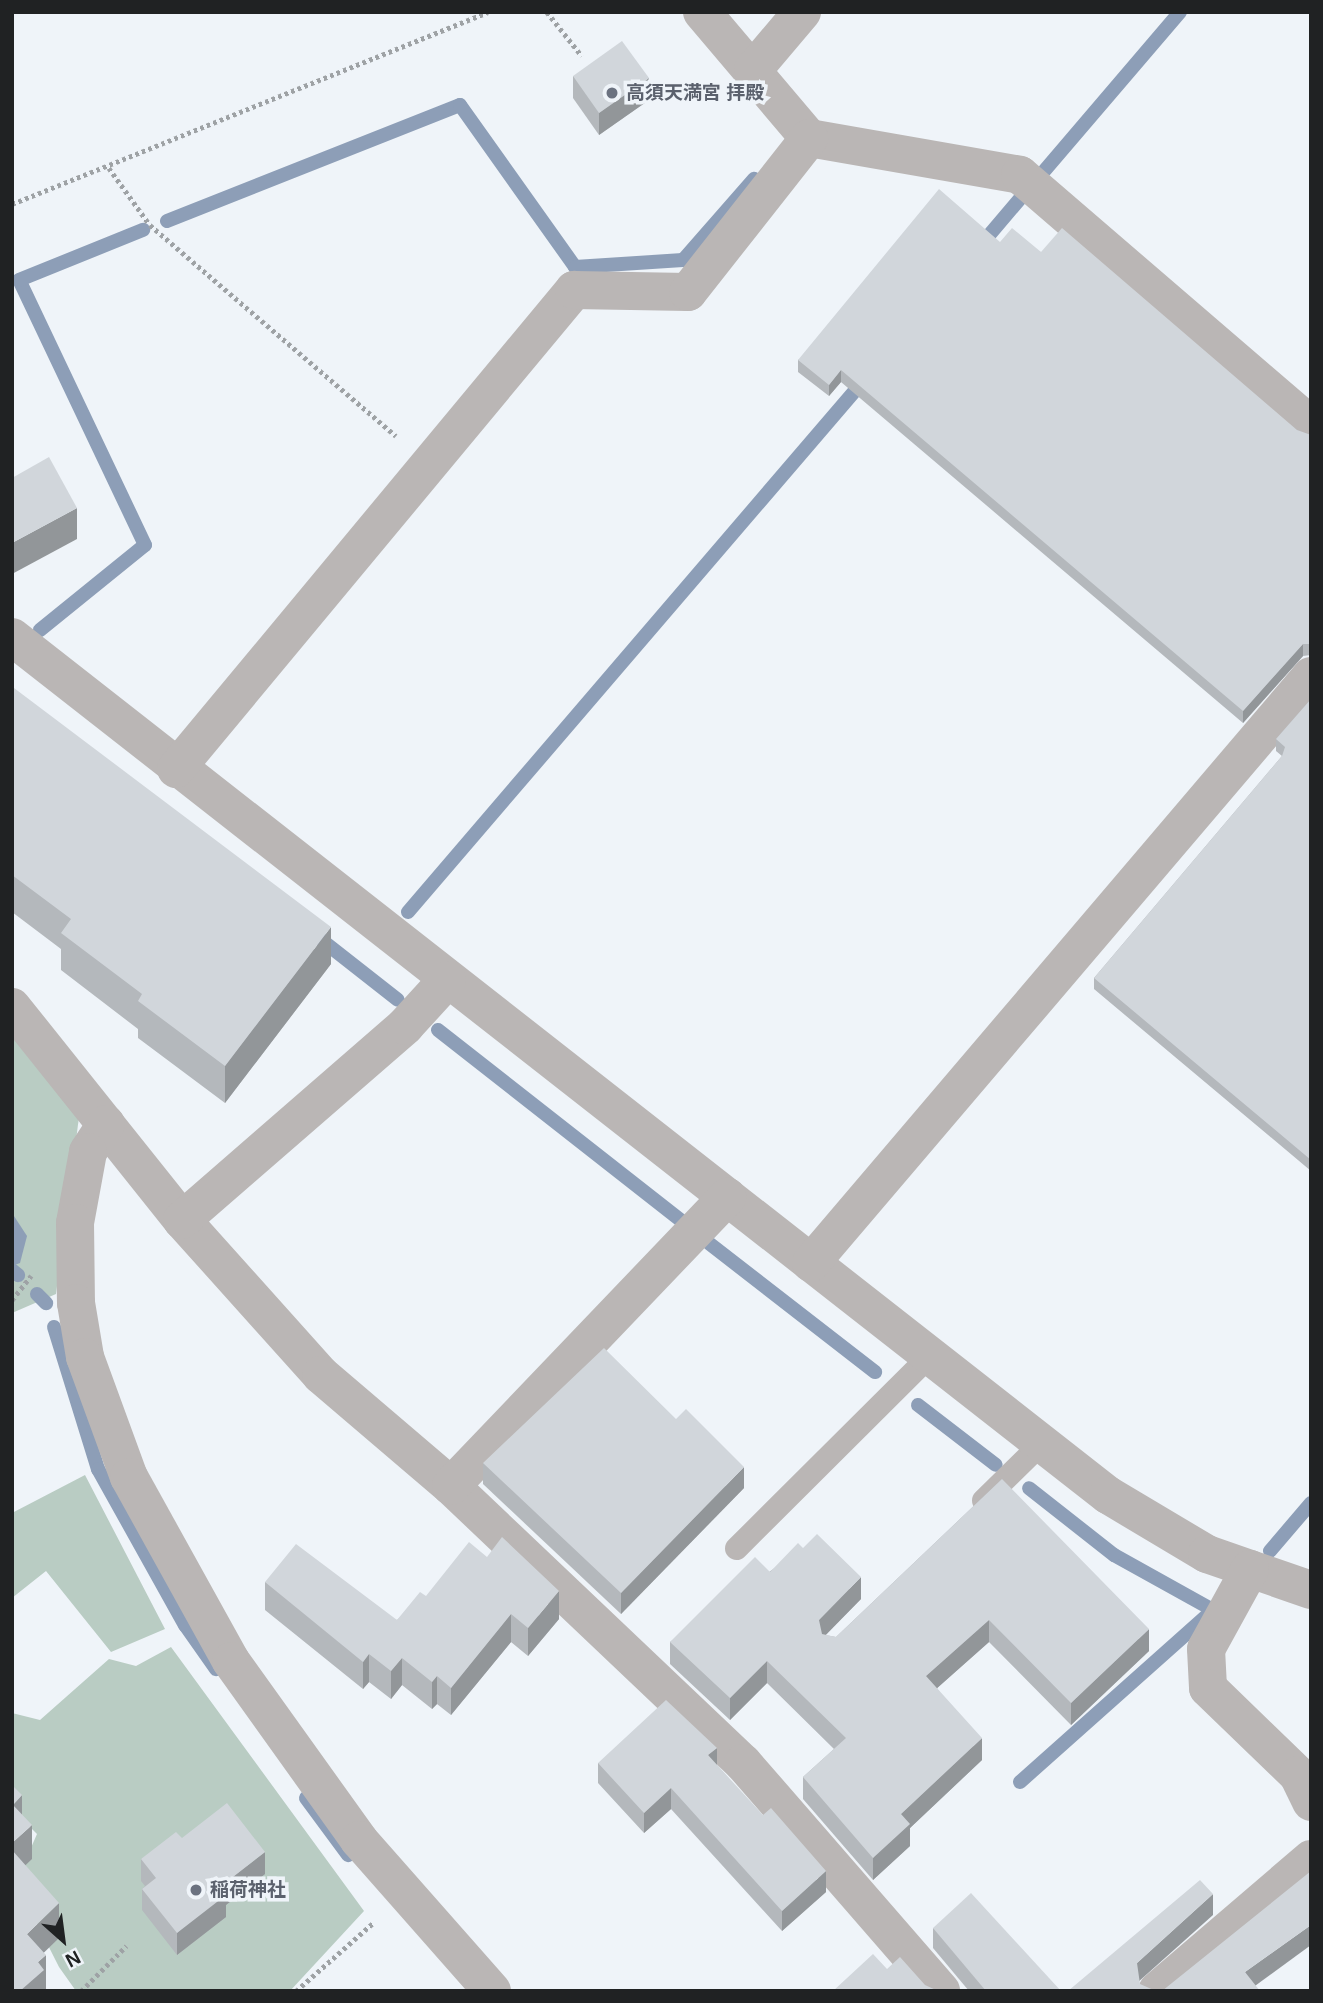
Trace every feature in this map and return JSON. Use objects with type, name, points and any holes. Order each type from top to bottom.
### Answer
[{"type":"street","points":[[702,12],[809,138],[1020,175],[1311,425]]},
{"type":"street","points":[[753,70],[802,12]]},
{"type":"street","points":[[176,769],[574,290],[688,292],[809,138]]},
{"type":"street","points":[[12,637],[176,769],[1108,1495],[1207,1554],[1311,1590]]},
{"type":"street","points":[[811,1263],[1311,676]]},
{"type":"street","points":[[182,1220],[405,1026],[447,980]]},
{"type":"street","points":[[12,1007],[182,1220],[321,1375],[451,1486],[743,1763],[941,1991]]},
{"type":"street","points":[[106,1124],[88,1152],[75,1223],[76,1303],[85,1357],[128,1477],[231,1661],[359,1840],[492,1991]]},
{"type":"street","points":[[451,1486],[727,1197]]},
{"type":"street","points":[[1250,1569],[1206,1648],[1208,1688],[1298,1775],[1311,1802]]},
{"type":"street","points":[[1157,1991],[1311,1859]]},
{"type":"lane","points":[[736,1548],[930,1356]]},
{"type":"lane","points":[[962,1520],[1041,1443]]},
{"type":"path","points":[[12,204],[109,168],[488,12]]},
{"type":"path","points":[[547,12],[582,56]]},
{"type":"path","points":[[109,168],[150,225],[429,464]]},
{"type":"path","points":[[296,1991],[406,1893]]},
{"type":"path","points":[[81,1991],[126,1946]]},
{"type":"green space","points":[[12,1032],[79,1117],[56,1294],[12,1313]]},
{"type":"green space","points":[[85,1475],[165,1629],[111,1652],[46,1571],[12,1598],[12,1513]]},
{"type":"green space","points":[[171,1647],[364,1911],[290,1991],[76,1991],[59,1967],[16,1882],[37,1834],[12,1809],[12,1713],[40,1720],[109,1659],[136,1666]]},
{"type":"water","points":[[12,1213],[27,1236],[20,1263],[12,1266]]},
{"type":"building","points":[[622,41],[649,78],[599,113],[573,76]]},
{"type":"building","points":[[939,189],[1000,242],[1012,228],[1041,252],[1062,228],[1297,430],[1311,435],[1311,644],[1303,644],[1243,711],[841,370],[829,385],[798,360]]},
{"type":"building","points":[[49,457],[77,508],[12,543],[12,478]]},
{"type":"building","points":[[14,688],[331,927],[225,1066],[138,1001],[142,994],[61,933],[71,919],[12,875]]},
{"type":"building","points":[[1311,699],[1311,1160],[1094,978],[1282,756],[1285,747],[1276,739]]},
{"type":"building","points":[[604,1348],[676,1419],[686,1409],[744,1467],[621,1593],[483,1463]]},
{"type":"building","points":[[1002,1479],[1149,1629],[1071,1703],[989,1620],[926,1676],[982,1738],[901,1814],[910,1824],[873,1858],[803,1777],[846,1738],[767,1661],[730,1698],[670,1642],[755,1557],[770,1572],[798,1543],[803,1548],[817,1534],[861,1577],[819,1620],[822,1634],[836,1637]]},
{"type":"building","points":[[502,1537],[559,1591],[528,1628],[511,1614],[451,1688],[437,1676],[432,1682],[402,1658],[391,1671],[369,1654],[363,1662],[265,1582],[296,1544],[397,1620],[420,1592],[426,1596],[469,1542],[487,1557]]},
{"type":"building","points":[[666,1700],[717,1748],[708,1755],[763,1815],[771,1808],[826,1871],[782,1911],[671,1788],[644,1813],[598,1763]]},
{"type":"building","points":[[12,1785],[22,1795],[13,1805],[32,1825],[12,1843]]},
{"type":"building","name":"稲荷神社","points":[[227,1803],[265,1852],[220,1887],[226,1895],[177,1933],[142,1889],[156,1878],[141,1859],[176,1832],[182,1838]]},
{"type":"building","points":[[12,1850],[59,1903],[27,1934],[46,1955],[38,1962],[44,1970],[20,1991],[12,1991]]},
{"type":"building","points":[[1311,1871],[1311,1925],[1245,1972],[1260,1991],[1162,1991]]},
{"type":"building","points":[[1200,1880],[1213,1894],[1137,1963],[1140,1984],[1156,1991],[1068,1991]]},
{"type":"building","points":[[971,1893],[1061,1991],[986,1991],[933,1928]]},
{"type":"building","points":[[873,1954],[887,1969],[900,1957],[925,1985],[938,1991],[833,1991]]},
{"type":"waterway","points":[[1045,170],[1180,12]]},
{"type":"waterway","points":[[167,221],[460,105],[575,267],[683,260],[754,179]]},
{"type":"waterway","points":[[979,247],[1024,194]]},
{"type":"waterway","points":[[40,630],[145,545],[19,280],[143,230]]},
{"type":"waterway","points":[[408,912],[865,379]]},
{"type":"waterway","points":[[319,938],[398,1000]]},
{"type":"waterway","points":[[438,1030],[680,1220]]},
{"type":"waterway","points":[[710,1244],[875,1372]]},
{"type":"waterway","points":[[12,1270],[18,1275]]},
{"type":"waterway","points":[[37,1294],[46,1303]]},
{"type":"waterway","points":[[54,1327],[98,1469],[185,1625],[216,1669]]},
{"type":"waterway","points":[[918,1405],[996,1465]]},
{"type":"waterway","points":[[1020,1782],[1213,1610],[1114,1555],[1029,1488]]},
{"type":"waterway","points":[[1270,1551],[1311,1503]]},
{"type":"waterway","points":[[306,1798],[348,1855]]},
{"type":"place","name":"高須天満宮 拝殿","points":[[612,93]]},
{"type":"place","name":"稲荷神社","points":[[196,1890]]}]
